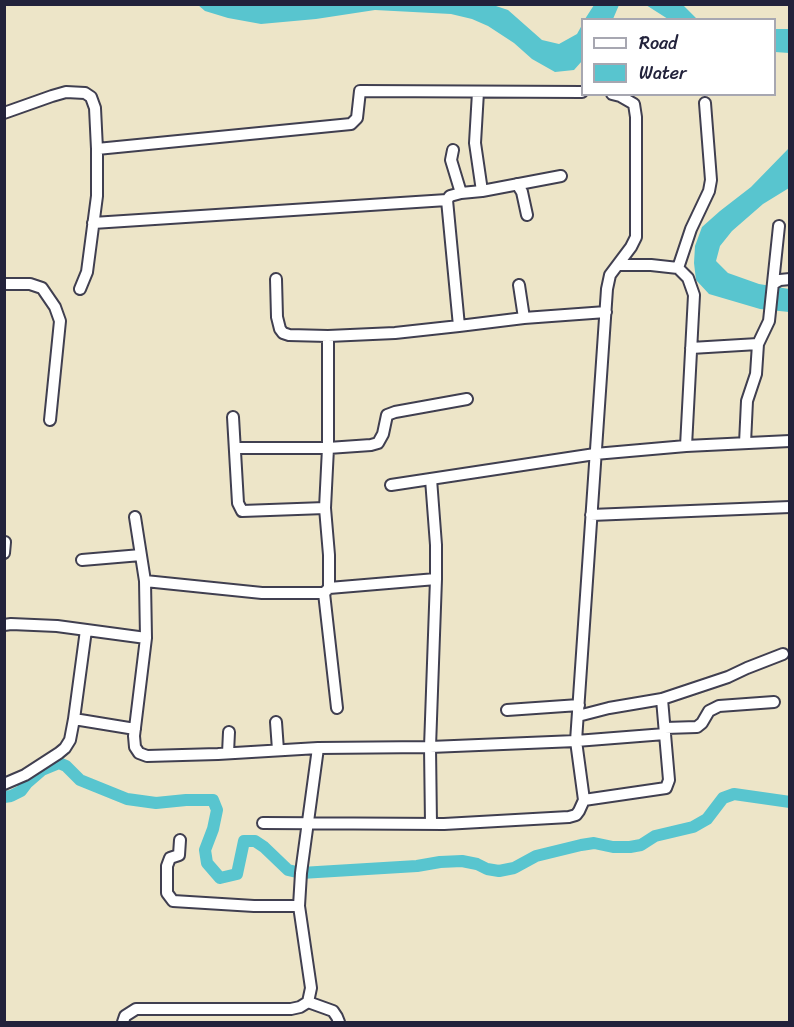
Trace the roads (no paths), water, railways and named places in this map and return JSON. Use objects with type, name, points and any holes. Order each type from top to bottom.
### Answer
[{"type":"street","points":[[97,149],[351,124],[357,118],[360,91],[581,92]]},
{"type":"street","points":[[4,113],[66,92],[85,93],[91,97],[95,108],[97,196],[87,272],[80,289]]},
{"type":"street","points":[[478,92],[476,143],[482,191]]},
{"type":"street","points":[[263,823],[431,824],[569,817],[576,815],[579,811],[584,800],[576,741],[607,289],[610,276],[636,237],[636,117],[634,104],[620,96]]},
{"type":"street","points":[[678,268],[691,230],[709,192],[711,180],[705,103]]},
{"type":"street","points":[[453,150],[451,160],[461,193]]},
{"type":"street","points":[[459,326],[447,201],[450,196],[561,176]]},
{"type":"street","points":[[517,184],[522,192],[527,215]]},
{"type":"street","points":[[93,223],[447,201]]},
{"type":"street","points":[[745,443],[747,401],[756,374],[758,344],[769,321],[779,226]]},
{"type":"street","points":[[619,265],[678,268],[688,278],[694,295],[686,446]]},
{"type":"street","points":[[276,279],[277,316],[280,329],[289,335],[395,333],[524,318],[606,312]]},
{"type":"street","points":[[773,284],[789,279]]},
{"type":"street","points":[[4,284],[30,284],[42,288],[55,307],[60,321],[50,420]]},
{"type":"street","points":[[519,285],[524,318]]},
{"type":"street","points":[[328,336],[328,448],[325,508],[329,555],[326,591],[337,708]]},
{"type":"street","points":[[691,348],[758,344]]},
{"type":"street","points":[[235,448],[371,446],[378,442],[387,415],[467,399]]},
{"type":"street","points":[[233,417],[238,503],[242,511],[325,508]]},
{"type":"street","points":[[391,485],[595,454],[686,446],[789,441]]},
{"type":"street","points":[[431,479],[436,545],[430,747],[431,824]]},
{"type":"street","points":[[591,515],[789,507]]},
{"type":"street","points":[[135,517],[145,581],[146,638],[135,729],[135,747],[139,753],[147,756],[318,748],[430,747],[576,741],[697,727],[709,711],[719,706],[774,702]]},
{"type":"street","points":[[4,553],[5,542]]},
{"type":"street","points":[[82,560],[141,555]]},
{"type":"street","points":[[145,581],[262,593],[326,591],[436,579]]},
{"type":"street","points":[[4,625],[86,630],[146,638]]},
{"type":"street","points":[[4,784],[25,775],[59,753],[70,740],[86,630]]},
{"type":"street","points":[[507,710],[609,708],[662,699],[728,677],[783,654]]},
{"type":"street","points":[[584,800],[666,788],[669,780],[662,699]]},
{"type":"street","points":[[74,719],[135,729]]},
{"type":"street","points":[[276,722],[278,750]]},
{"type":"street","points":[[228,753],[229,732]]},
{"type":"street","points":[[308,1002],[310,987],[299,906],[301,873],[318,748]]},
{"type":"street","points":[[180,840],[179,855],[170,858],[167,866],[167,893],[173,901],[299,906]]},
{"type":"street","points":[[123,1023],[125,1016],[136,1009],[291,1009],[308,1002]]},
{"type":"street","points":[[308,1002],[333,1011],[339,1023]]},
{"type":"water","points":[[594,4],[619,5],[613,18],[586,18]]},
{"type":"water","points":[[198,5],[493,5],[508,10],[542,40],[559,44],[577,34],[581,27],[581,62],[574,70],[555,72],[532,59],[514,43],[488,26],[451,14],[375,10],[261,24],[205,11]]},
{"type":"water","points":[[646,5],[683,5],[696,18],[666,18]]},
{"type":"water","points":[[776,29],[789,29],[789,53],[776,52]]},
{"type":"water","points":[[789,148],[789,188],[763,204],[732,231],[720,246],[716,261],[728,273],[759,284],[789,289],[789,312],[760,309],[709,294],[696,280],[694,263],[695,246],[702,227],[751,187]]},
{"type":"waterway","points":[[4,797],[21,791],[42,770],[59,763],[66,766],[80,780],[127,799],[156,803],[213,800],[217,810],[205,850],[207,863],[220,878],[237,874],[244,841],[255,841],[288,870],[301,873],[462,861],[499,871],[514,868],[536,856],[581,845],[594,843],[613,847],[641,845],[655,836],[693,827],[707,819],[723,798],[734,794],[790,802]]}]
